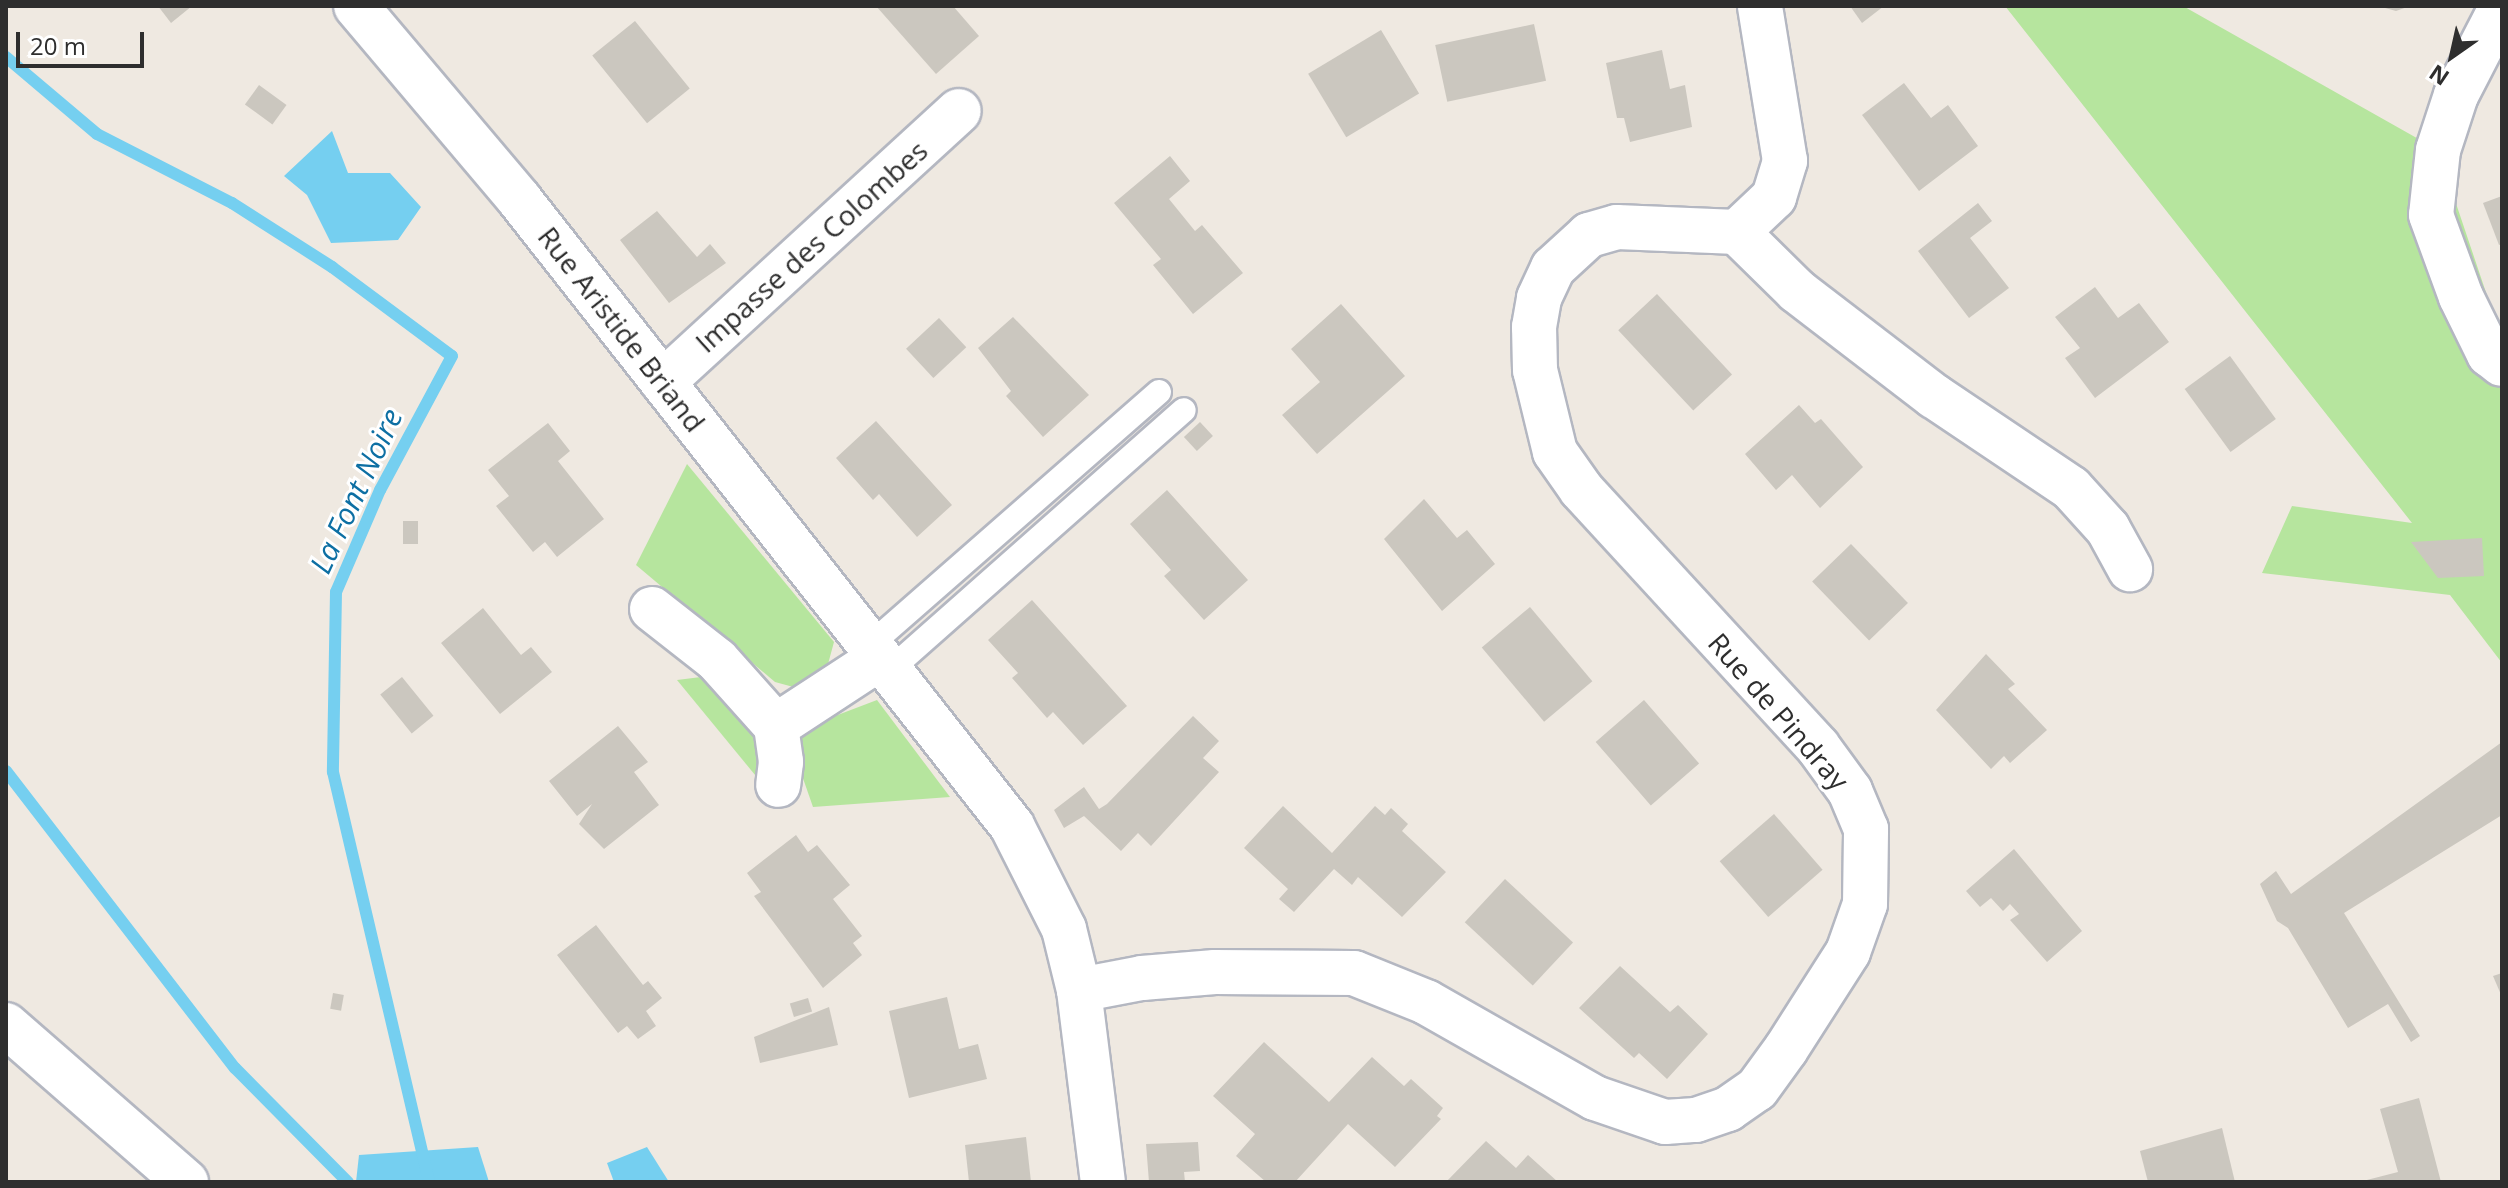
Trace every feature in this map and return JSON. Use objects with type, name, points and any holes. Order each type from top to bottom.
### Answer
[{"type":"street","name":"Rue Aristide Briand","points":[[356,6],[663,382],[1012,826],[1064,929],[1079,990],[1103,1182]]},
{"type":"street","points":[[1760,6],[1785,161],[1774,197],[1737,232],[1797,291],[1934,396],[2071,488],[2091,506],[2130,569]]},
{"type":"street","points":[[2502,6],[2456,95],[2438,150],[2431,215],[2461,297],[2489,354],[2502,364]]},
{"type":"street","name":"Impasse des Colombes","points":[[663,382],[959,111]]},
{"type":"street","name":"Rue de Pindray","points":[[1079,990],[1142,978],[1215,972],[1354,973],[1426,1002],[1629,1114],[1665,1122],[1696,1120],[1728,1109],[1757,1089],[1848,952],[1865,904],[1870,863],[1866,829],[1850,791],[1818,747],[1581,489],[1555,452],[1542,410],[1535,356],[1539,298],[1553,268],[1589,235],[1617,227],[1737,232]]},
{"type":"street","points":[[652,609],[717,660],[776,726],[781,762],[778,785]]},
{"type":"street","points":[[776,726],[880,658]]},
{"type":"street","points":[[6,1025],[186,1182]]},
{"type":"lane","points":[[880,658],[1159,392]]},
{"type":"lane","points":[[880,658],[1184,410]]},
{"type":"green space","points":[[2005,6],[2183,6],[2438,150],[2502,340],[2502,663],[2450,595],[2262,573],[2292,506],[2412,523]]},
{"type":"green space","points":[[687,464],[834,642],[828,664],[816,678],[797,688],[775,682],[636,565]]},
{"type":"green space","points":[[701,677],[768,742],[760,781],[677,680]]},
{"type":"green space","points":[[877,700],[950,797],[813,807],[798,764],[797,740],[814,724]]},
{"type":"water","points":[[332,131],[348,173],[390,173],[421,207],[398,240],[331,243],[307,195],[284,176]]},
{"type":"water","points":[[478,1147],[489,1182],[356,1182],[359,1155]]},
{"type":"water","points":[[647,1147],[669,1182],[614,1182],[607,1163]]},
{"type":"building","points":[[158,6],[192,6],[171,23]]},
{"type":"building","points":[[876,6],[953,6],[979,36],[936,74]]},
{"type":"building","points":[[1850,6],[1884,6],[1862,23]]},
{"type":"building","points":[[2378,6],[2410,6],[2396,11]]},
{"type":"building","points":[[635,21],[690,89],[647,123],[592,56]]},
{"type":"building","points":[[1534,24],[1546,81],[1447,102],[1435,45]]},
{"type":"building","points":[[1381,30],[1419,93],[1346,137],[1308,74]]},
{"type":"building","points":[[1662,50],[1670,89],[1685,85],[1692,127],[1630,142],[1624,118],[1617,118],[1606,63]]},
{"type":"building","points":[[1904,83],[1931,118],[1948,105],[1978,146],[1919,191],[1862,115]]},
{"type":"building","points":[[259,85],[287,105],[272,124],[245,104]]},
{"type":"building","points":[[1170,156],[1190,181],[1169,199],[1195,231],[1202,225],[1243,273],[1193,314],[1153,265],[1161,259],[1114,203]]},
{"type":"building","points":[[2502,196],[2502,244],[2499,245],[2483,203]]},
{"type":"building","points":[[1978,203],[1992,221],[1970,238],[2009,288],[1969,318],[1918,251]]},
{"type":"building","points":[[657,211],[697,257],[710,244],[726,263],[669,303],[620,240]]},
{"type":"building","points":[[2095,287],[2118,318],[2139,303],[2169,342],[2095,398],[2065,358],[2080,348],[2055,317]]},
{"type":"building","points":[[1657,294],[1732,374],[1693,411],[1618,330]]},
{"type":"building","points":[[1341,304],[1405,376],[1317,454],[1282,415],[1320,382],[1291,349]]},
{"type":"building","points":[[1013,317],[1089,395],[1043,437],[1006,396],[1011,391],[978,348]]},
{"type":"building","points":[[939,318],[966,347],[933,378],[906,349]]},
{"type":"building","points":[[2230,356],[2276,419],[2231,452],[2185,389]]},
{"type":"building","points":[[1799,405],[1815,423],[1821,419],[1863,467],[1820,508],[1792,475],[1776,490],[1745,454]]},
{"type":"building","points":[[876,421],[952,505],[917,537],[879,494],[873,500],[836,458]]},
{"type":"building","points":[[1200,422],[1213,436],[1197,451],[1184,437]]},
{"type":"building","points":[[548,423],[570,451],[558,461],[604,519],[557,557],[545,542],[533,552],[496,506],[509,496],[488,470]]},
{"type":"building","points":[[1167,490],[1248,580],[1204,620],[1164,576],[1171,570],[1130,524]]},
{"type":"building","points":[[1424,499],[1457,538],[1467,530],[1495,564],[1442,611],[1384,539]]},
{"type":"building","points":[[403,521],[418,521],[418,544],[403,544]]},
{"type":"building","points":[[2482,538],[2484,576],[2438,578],[2411,542]]},
{"type":"building","points":[[1851,544],[1908,603],[1869,640],[1812,582]]},
{"type":"building","points":[[1032,600],[1127,706],[1083,745],[1053,712],[1047,718],[1012,678],[1018,673],[988,640]]},
{"type":"building","points":[[1530,607],[1592,681],[1544,722],[1482,647]]},
{"type":"building","points":[[483,608],[521,655],[531,647],[552,672],[500,714],[441,643]]},
{"type":"building","points":[[1986,654],[2015,684],[2008,689],[2047,730],[2010,763],[2004,756],[1991,769],[1936,710]]},
{"type":"building","points":[[402,677],[433,716],[412,733],[380,695]]},
{"type":"building","points":[[1644,700],[1699,763],[1651,805],[1596,742]]},
{"type":"building","points":[[1193,716],[1219,741],[1203,758],[1219,772],[1151,846],[1138,833],[1121,851],[1084,816],[1064,828],[1054,810],[1084,787],[1099,809],[1107,804]]},
{"type":"building","points":[[618,726],[648,762],[634,772],[659,805],[604,849],[579,824],[592,804],[577,816],[549,781]]},
{"type":"building","points":[[2502,742],[2502,815],[2344,913],[2420,1036],[2411,1042],[2388,1004],[2348,1028],[2288,928],[2277,921],[2260,884],[2276,871],[2291,894]]},
{"type":"building","points":[[1283,806],[1332,853],[1375,806],[1385,815],[1391,808],[1408,824],[1402,831],[1446,872],[1402,917],[1358,877],[1352,885],[1334,869],[1294,912],[1279,899],[1288,889],[1244,848]]},
{"type":"building","points":[[1774,814],[1823,870],[1768,917],[1720,861]]},
{"type":"building","points":[[796,835],[808,852],[817,845],[850,885],[833,899],[862,936],[853,943],[862,955],[823,988],[754,896],[761,892],[747,873]]},
{"type":"building","points":[[2014,849],[2082,931],[2047,962],[2010,920],[2019,914],[2010,904],[2003,911],[1991,898],[1980,907],[1966,891]]},
{"type":"building","points":[[1505,879],[1573,942],[1533,986],[1465,922]]},
{"type":"building","points":[[596,925],[643,985],[648,981],[662,998],[646,1011],[656,1026],[638,1039],[627,1026],[618,1033],[557,955]]},
{"type":"building","points":[[1620,966],[1670,1012],[1678,1005],[1708,1034],[1667,1079],[1639,1053],[1634,1058],[1579,1008]]},
{"type":"building","points":[[2502,973],[2502,997],[2493,976]]},
{"type":"building","points":[[333,993],[344,995],[341,1011],[330,1009]]},
{"type":"building","points":[[947,997],[959,1049],[978,1044],[987,1079],[909,1098],[889,1011]]},
{"type":"building","points":[[808,998],[812,1011],[794,1017],[790,1004]]},
{"type":"building","points":[[829,1007],[838,1045],[760,1063],[754,1037]]},
{"type":"building","points":[[1264,1042],[1329,1102],[1372,1057],[1404,1086],[1411,1079],[1443,1108],[1437,1116],[1441,1119],[1395,1167],[1348,1124],[1295,1182],[1266,1182],[1236,1156],[1255,1134],[1213,1096]]},
{"type":"building","points":[[2419,1098],[2441,1182],[2359,1182],[2398,1172],[2380,1109]]},
{"type":"building","points":[[2222,1128],[2235,1182],[2148,1182],[2140,1151]]},
{"type":"building","points":[[1026,1137],[1031,1182],[969,1182],[965,1145]]},
{"type":"building","points":[[1486,1141],[1516,1168],[1528,1155],[1558,1182],[1446,1182]]},
{"type":"building","points":[[1198,1142],[1200,1171],[1184,1172],[1185,1182],[1149,1182],[1146,1144]]},
{"type":"waterway","name":"La Font Noire","points":[[6,57],[97,134],[232,203],[332,267],[452,356],[380,490],[336,592],[333,772],[429,1182]]},
{"type":"waterway","name":"La Font Noire","points":[[6,771],[235,1068],[348,1182]]}]
